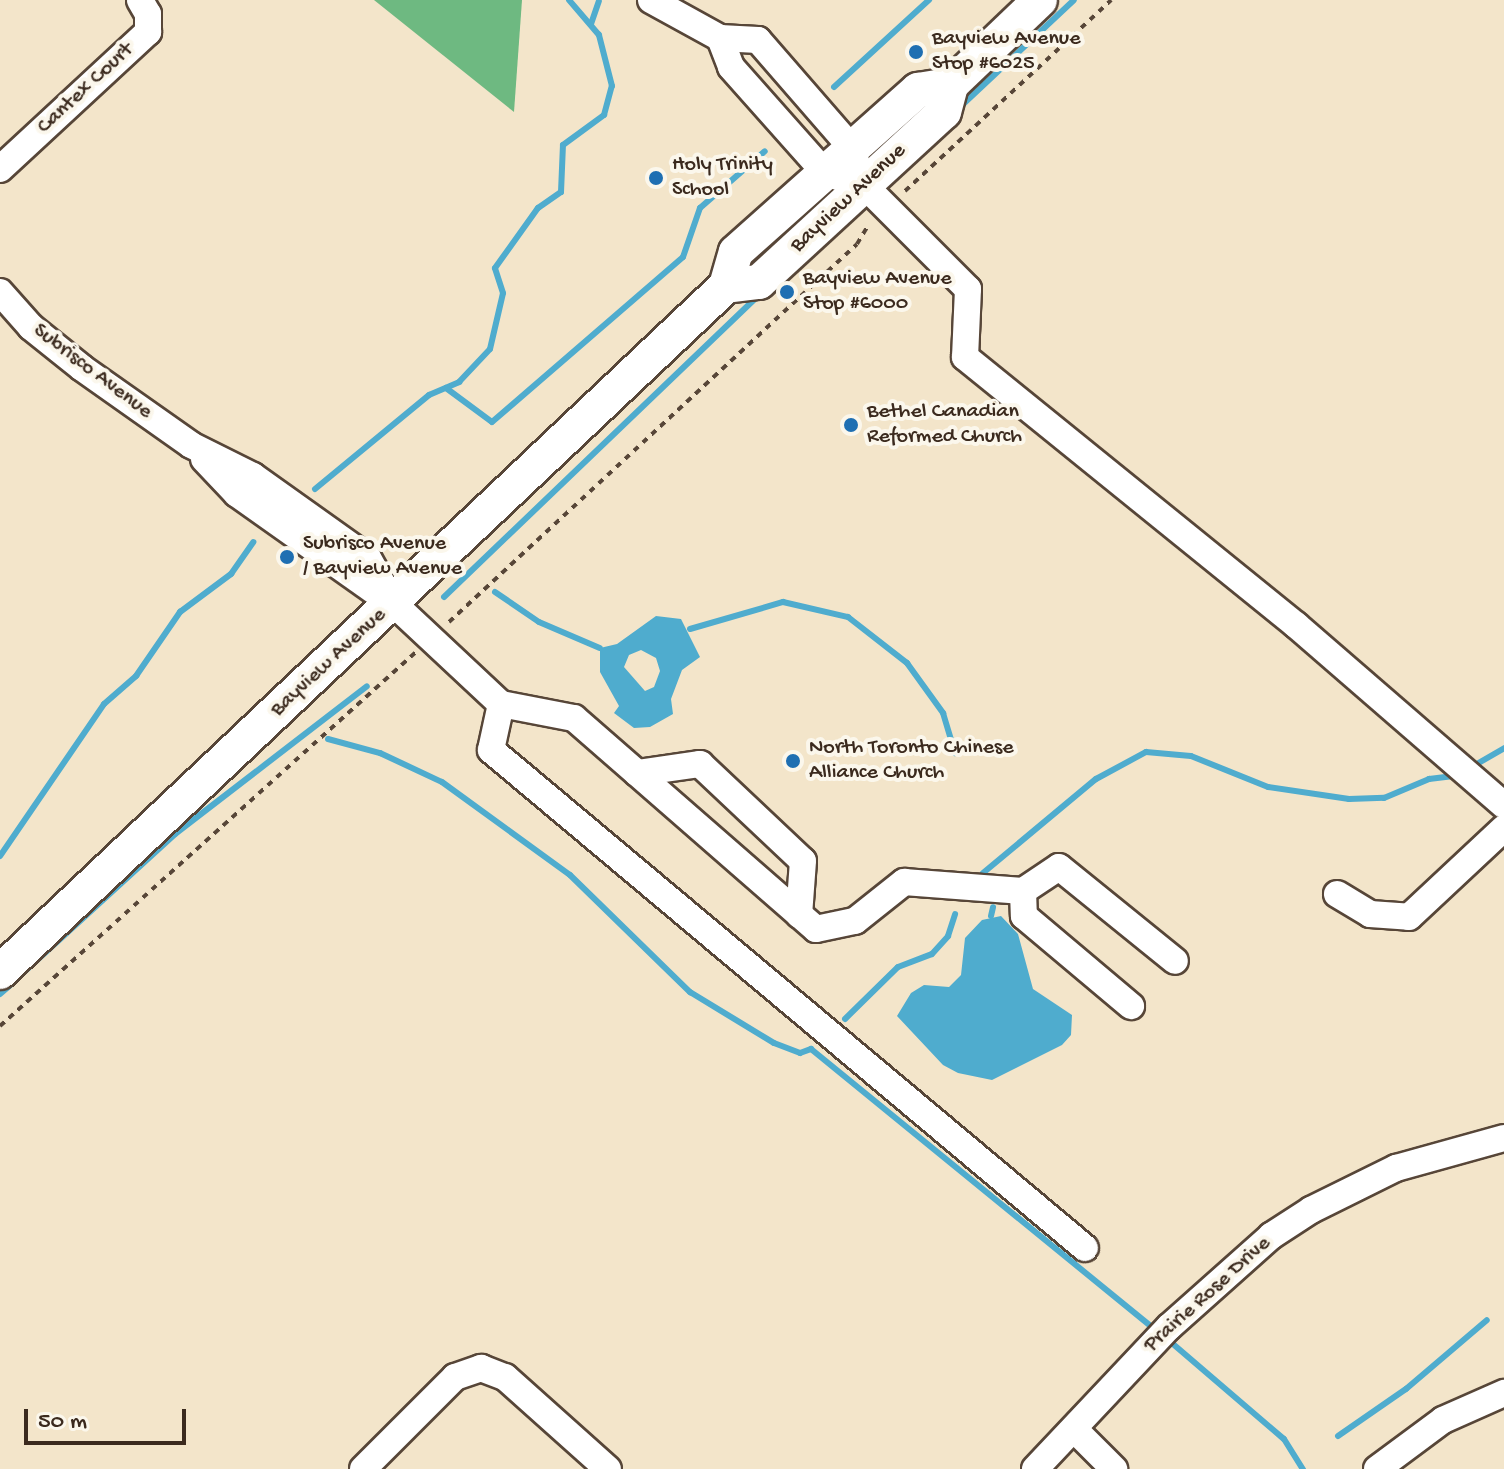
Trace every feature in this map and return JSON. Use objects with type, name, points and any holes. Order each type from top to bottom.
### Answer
[{"type":"main road","name":"Bayview Avenue","points":[[726,286],[759,282],[944,112],[951,85],[1040,0]]},
{"type":"main road","name":"Bayview Avenue","points":[[0,972],[726,286],[736,252],[918,90],[951,85]]},
{"type":"street","name":"Cantex Court","points":[[0,169],[148,32],[140,0]]},
{"type":"street","points":[[651,0],[720,38],[758,40],[852,148],[864,185],[968,289],[965,357],[1296,625],[1504,805]]},
{"type":"street","points":[[720,38],[731,67],[825,173],[864,185]]},
{"type":"street","name":"Subrisco Avenue","points":[[0,292],[48,342],[191,445],[237,494],[393,603],[501,704]]},
{"type":"street","points":[[1085,1248],[491,750],[501,704],[574,718],[816,929],[838,928],[904,882],[1023,891],[1059,867],[1175,961]]},
{"type":"street","points":[[637,773],[700,764],[803,861],[799,915]]},
{"type":"street","points":[[1337,894],[1370,914],[1409,917],[1504,828]]},
{"type":"street","points":[[1023,891],[1024,916],[1131,1006]]},
{"type":"street","name":"Prairie Rose Drive","points":[[1035,1469],[1169,1327],[1271,1236],[1311,1210],[1396,1168],[1504,1138]]},
{"type":"street","points":[[363,1469],[455,1377],[477,1368],[505,1377],[608,1469]]},
{"type":"street","points":[[1377,1469],[1443,1420],[1504,1393]]},
{"type":"street","points":[[1074,1429],[1114,1469]]},
{"type":"path","points":[[905,191],[1111,0]]},
{"type":"green space","points":[[374,0],[522,0],[514,112]]},
{"type":"water","points":[[656,616],[681,619],[700,657],[682,670],[671,699],[673,714],[650,727],[634,728],[614,713],[619,706],[600,672],[600,648],[617,644]],"holes":[[[641,650],[656,658],[660,671],[654,687],[645,691],[624,667],[629,655]]]},
{"type":"water","points":[[1001,916],[1018,934],[1033,989],[1072,1015],[1071,1035],[1062,1045],[992,1080],[958,1073],[943,1065],[897,1016],[911,993],[924,985],[949,987],[961,975],[965,938],[982,920]]},
{"type":"waterway","points":[[315,489],[429,395],[459,382],[490,349],[503,293],[495,268],[538,208],[561,192],[563,145],[604,115],[612,86],[599,35],[569,0]]},
{"type":"waterway","points":[[834,87],[929,0]]},
{"type":"waterway","points":[[960,107],[1074,0]]},
{"type":"waterway","points":[[591,24],[599,1]]},
{"type":"waterway","points":[[446,388],[492,422],[683,257],[700,208],[765,151]]},
{"type":"waterway","points":[[444,597],[759,295]]},
{"type":"waterway","points":[[0,856],[104,704],[136,676],[180,612],[231,574],[253,542]]},
{"type":"waterway","points":[[495,592],[539,622],[600,648]]},
{"type":"waterway","points":[[690,629],[783,602],[848,617],[907,663],[943,713],[955,753]]},
{"type":"waterway","points":[[23,973],[175,834],[367,686]]},
{"type":"waterway","points":[[328,739],[380,753],[442,782],[570,875],[690,992],[774,1043],[800,1053],[811,1049],[1157,1331]]},
{"type":"waterway","points":[[1475,765],[1504,748]]},
{"type":"waterway","points":[[983,873],[1096,779],[1146,752],[1191,756],[1268,787],[1349,799],[1384,798],[1429,779],[1460,775]]},
{"type":"waterway","points":[[991,916],[993,907]]},
{"type":"waterway","points":[[845,1019],[898,967],[932,954],[948,936],[955,914]]},
{"type":"waterway","points":[[0,994],[15,981]]},
{"type":"waterway","points":[[1338,1436],[1406,1389],[1487,1320]]},
{"type":"waterway","points":[[1166,1338],[1284,1439],[1303,1469]]},
{"type":"place","name":"Bayview Avenue Stop #6025","points":[[916,52]]},
{"type":"place","name":"Holy Trinity School","points":[[656,178]]},
{"type":"place","name":"Bayview Avenue Stop #6000","points":[[787,292]]},
{"type":"place","name":"Bethel Canadian Reformed Church","points":[[851,425]]},
{"type":"place","name":"Subrisco Avenue / Bayview Avenue","points":[[287,557]]},
{"type":"place","name":"North Toronto Chinese Alliance Church","points":[[793,761]]}]
